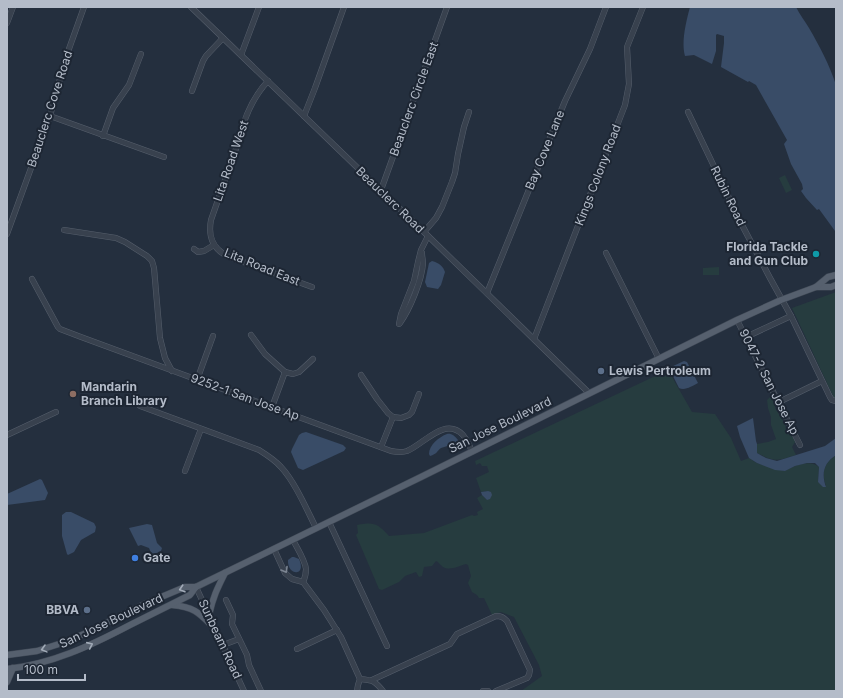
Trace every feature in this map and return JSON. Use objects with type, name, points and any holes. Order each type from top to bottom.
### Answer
[{"type":"main road","name":"San Jose Boulevard","points":[[7,656],[44,649],[62,643],[185,587],[196,587],[738,320],[781,300],[816,287],[828,278],[836,275]]},
{"type":"main road","name":"San Jose Boulevard","points":[[816,287],[836,285]]},
{"type":"main road","points":[[209,615],[215,591],[225,573]]},
{"type":"main road","name":"San Jose Boulevard","points":[[10,669],[55,659],[94,644],[190,595],[196,587]]},
{"type":"main road","points":[[171,605],[186,606],[191,608],[198,612],[216,630]]},
{"type":"main road","points":[[7,682],[10,669]]},
{"type":"street","points":[[7,23],[13,7]]},
{"type":"street","name":"Beauclerc Cove Road","points":[[7,234],[50,116],[60,76],[84,7]]},
{"type":"street","name":"Beauclerc Road","points":[[191,7],[589,393]]},
{"type":"street","points":[[241,55],[259,7]]},
{"type":"street","points":[[304,116],[344,7]]},
{"type":"street","name":"Beauclerc Circle East","points":[[381,190],[447,7]]},
{"type":"street","name":"Bay Cove Lane","points":[[487,293],[565,101],[590,49],[606,7]]},
{"type":"street","name":"Kings Colony Road","points":[[534,339],[625,105],[629,84],[627,48],[643,7]]},
{"type":"street","points":[[192,91],[206,56],[223,38]]},
{"type":"street","points":[[103,136],[113,108],[129,85],[141,54]]},
{"type":"street","name":"Lita Road West","points":[[214,246],[210,232],[210,220],[250,108],[258,91],[268,81]]},
{"type":"street","points":[[424,232],[436,218],[452,182],[464,127],[469,112]]},
{"type":"street","name":"Rubin Road","points":[[688,112],[742,225],[781,300],[791,316],[832,400],[836,401]]},
{"type":"street","points":[[50,116],[164,157]]},
{"type":"street","points":[[64,230],[116,238],[147,256],[152,261],[154,268],[160,338],[165,358],[172,370]]},
{"type":"street","points":[[413,291],[401,314],[399,324],[405,316],[413,291],[418,262],[428,236]]},
{"type":"street","points":[[194,249],[198,252],[214,246]]},
{"type":"street","name":"Lita Road East","points":[[214,246],[227,256],[312,287]]},
{"type":"street","points":[[606,253],[659,359]]},
{"type":"street","name":"9252-1 San Jose Ap","points":[[32,279],[60,329],[397,452],[407,451],[437,432],[445,429],[451,429],[461,434],[472,452]]},
{"type":"street","points":[[746,337],[791,316]]},
{"type":"street","name":"9047-2 San Jose Ap","points":[[738,320],[800,445]]},
{"type":"street","points":[[251,335],[266,354],[285,372],[293,374],[299,372],[313,359]]},
{"type":"street","points":[[197,380],[213,336]]},
{"type":"street","points":[[272,407],[285,372]]},
{"type":"street","points":[[361,375],[377,399],[393,417],[401,418],[409,415],[412,412],[419,394]]},
{"type":"street","points":[[779,402],[822,381]]},
{"type":"street","points":[[140,406],[259,450],[274,460],[288,476],[316,528]]},
{"type":"street","points":[[7,435],[56,412]]},
{"type":"street","points":[[381,447],[393,417]]},
{"type":"street","points":[[185,471],[201,429]]},
{"type":"street","points":[[329,522],[387,646]]},
{"type":"street","points":[[293,540],[305,564],[306,575],[303,582]]},
{"type":"street","points":[[274,549],[285,573],[292,579],[303,582],[324,610],[341,637],[360,679],[357,691]]},
{"type":"street","name":"Sunbeam Road","points":[[196,587],[244,691]]},
{"type":"street","points":[[226,600],[233,615],[232,624],[261,691]]},
{"type":"street","points":[[360,679],[372,680],[450,644],[457,634],[496,616],[500,616],[507,621],[530,670],[527,678],[496,691]]},
{"type":"street","points":[[297,649],[336,630]]},
{"type":"street","points":[[223,645],[238,638]]},
{"type":"street","points":[[372,680],[382,691]]},
{"type":"street","points":[[483,691],[488,691]]},
{"type":"green space","points":[[785,175],[792,190],[786,193],[779,178]]},
{"type":"green space","points":[[719,267],[719,275],[703,275],[703,268]]},
{"type":"green space","points":[[836,292],[836,397],[834,398],[792,308]]},
{"type":"green space","points":[[668,370],[692,412],[715,414],[731,438],[741,461],[749,458],[757,463],[785,471],[806,463],[815,465],[819,467],[818,482],[826,486],[824,473],[826,465],[836,455],[836,691],[521,691],[542,676],[539,665],[514,617],[501,612],[492,615],[484,598],[479,598],[472,592],[468,583],[471,576],[468,565],[466,564],[454,568],[446,568],[436,561],[432,566],[424,567],[422,576],[419,577],[416,572],[405,576],[399,582],[382,590],[379,589],[356,535],[358,533],[357,525],[375,524],[389,536],[424,533],[472,515],[478,515],[477,512],[483,509],[477,498],[482,495],[487,500],[488,491],[481,492],[476,478],[489,472],[487,466],[482,466],[480,463],[476,465],[475,461]]},
{"type":"green space","points":[[770,397],[775,401],[775,408],[785,424],[786,430],[792,435],[795,442],[792,447],[796,455],[776,460],[757,453],[757,444],[776,439],[771,425],[771,417],[768,408],[767,400]]},
{"type":"water","points":[[690,7],[796,7],[820,48],[831,70],[836,85],[836,231],[819,209],[817,210],[801,191],[803,189],[802,184],[791,164],[784,144],[787,140],[756,85],[721,67],[724,36],[716,35],[716,51],[712,64],[694,55],[685,56],[684,38]]},
{"type":"water","points":[[432,261],[440,265],[445,272],[441,285],[438,289],[427,287],[425,282],[429,263]]},
{"type":"water","points":[[684,361],[687,362],[698,383],[688,388],[681,389],[679,388],[670,370],[671,367]]},
{"type":"water","points":[[753,418],[757,453],[766,458],[777,461],[825,446],[836,438],[836,455],[826,465],[824,473],[826,487],[823,487],[818,482],[819,467],[815,463],[795,466],[785,471],[775,470],[749,458],[737,426]]},
{"type":"water","points":[[306,432],[343,445],[346,448],[344,451],[303,470],[298,468],[291,452],[299,435]]},
{"type":"water","points":[[447,434],[454,436],[458,442],[441,448],[430,456],[429,451],[433,445],[438,439]]},
{"type":"water","points":[[40,479],[42,480],[48,493],[45,500],[7,505],[7,494]]},
{"type":"water","points":[[481,492],[491,492],[492,495],[490,499],[487,500]]},
{"type":"water","points":[[66,512],[71,512],[94,523],[96,527],[95,532],[81,540],[74,552],[68,555],[62,536],[62,515]]},
{"type":"water","points":[[147,524],[152,525],[157,543],[162,548],[161,551],[152,555],[149,548],[141,545],[138,546],[129,528]]},
{"type":"water","points":[[292,557],[299,559],[301,569],[299,571],[296,572],[290,569],[288,560]]},
{"type":"place","name":"Florida Tackle and Gun Club","points":[[816,254]]},
{"type":"place","name":"Lewis Pertroleum","points":[[601,371]]},
{"type":"place","name":"Mandarin Branch Library","points":[[73,394]]},
{"type":"place","name":"Gate","points":[[135,558]]},
{"type":"place","name":"BBVA","points":[[87,610]]}]
